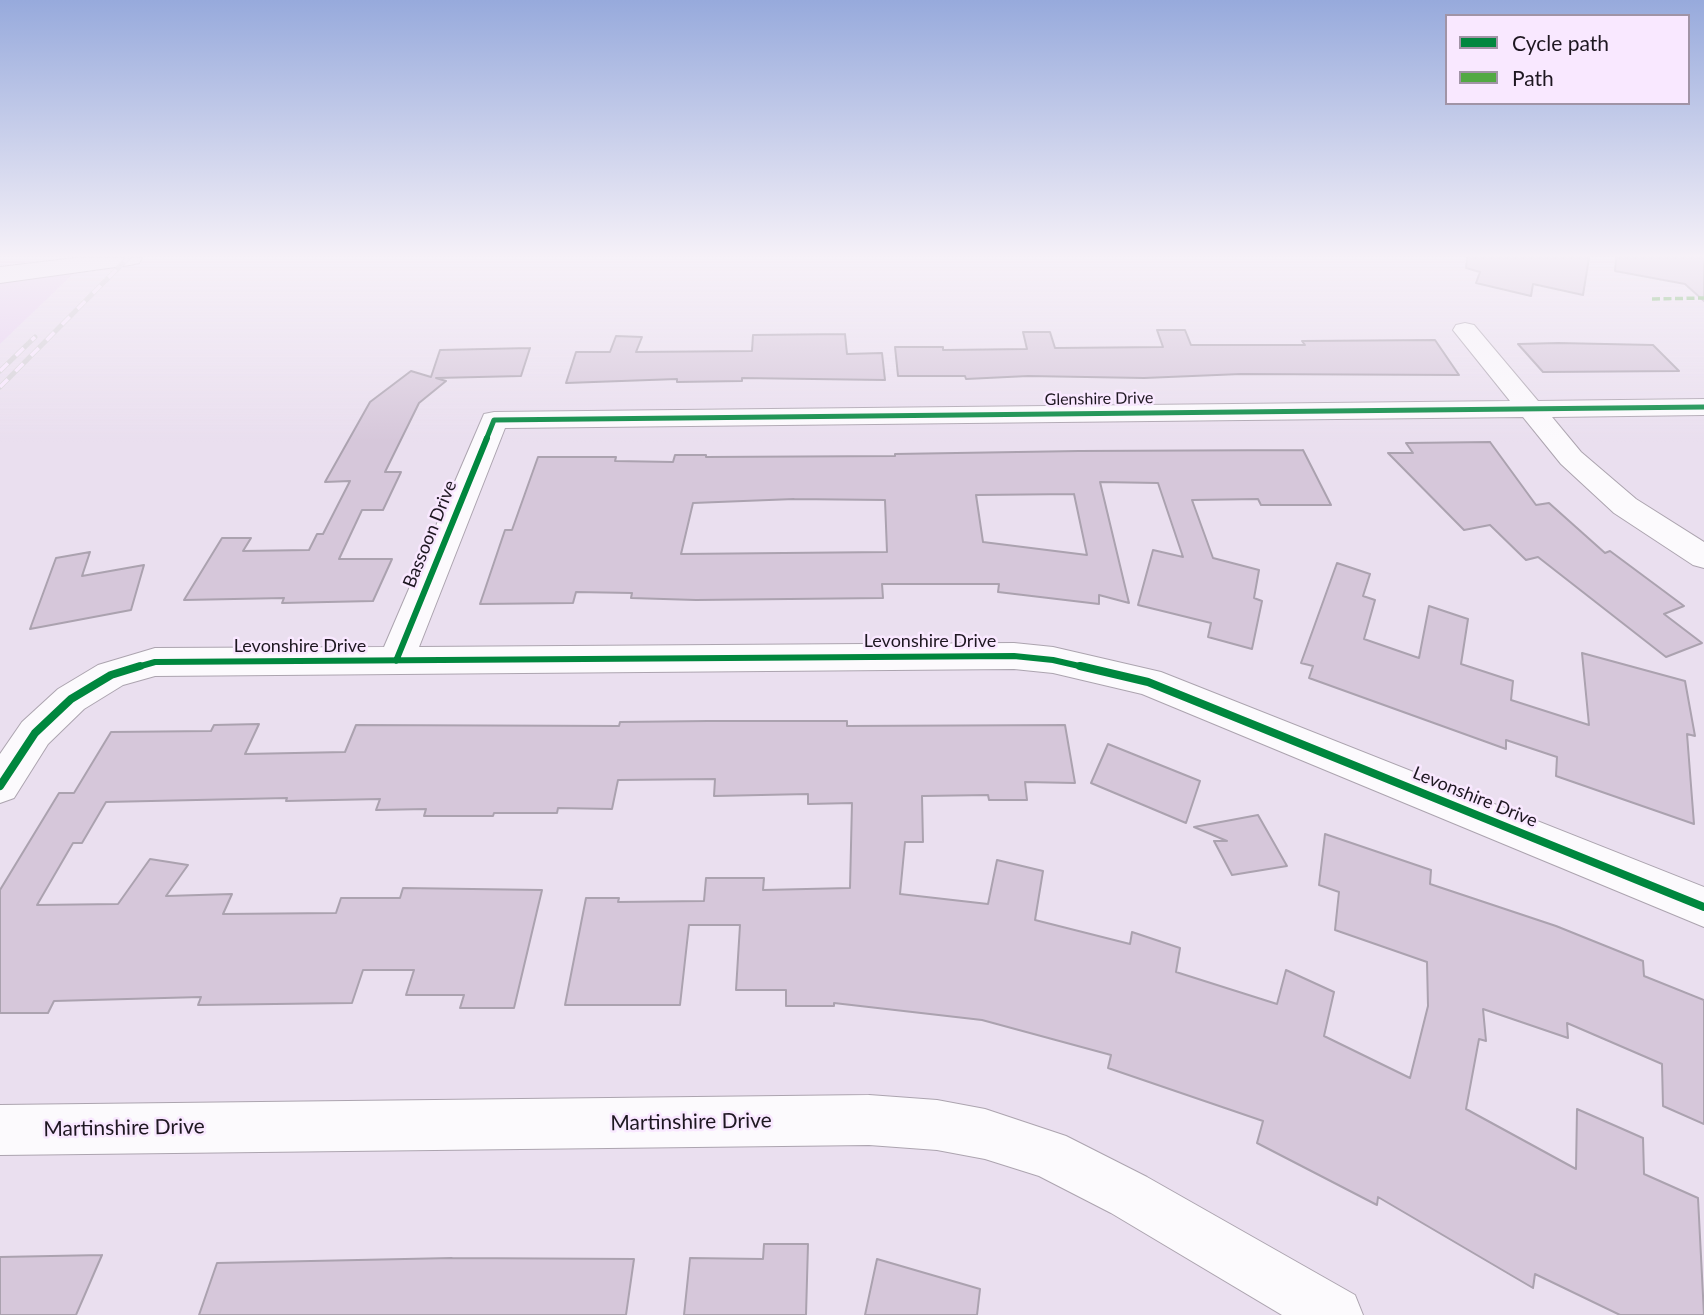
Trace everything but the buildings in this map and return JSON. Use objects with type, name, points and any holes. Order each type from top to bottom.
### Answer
[{"type":"street","points":[[1465,330],[1571,458],[1625,506],[1704,557]]},
{"type":"street","name":"Glenshire Drive","points":[[494,419],[1704,407]]},
{"type":"street","name":"Bassoon Drive","points":[[396,661],[494,419]]},
{"type":"street","name":"Levonshire Drive","points":[[0,786],[35,733],[71,699],[111,675],[155,662],[954,656],[1053,660],[1148,681],[1196,699],[1704,907]]},
{"type":"street","name":"Martinshire Drive","points":[[0,1130],[869,1120],[937,1125],[985,1134],[1048,1154],[1129,1195],[1335,1315]]},
{"type":"shaded area","points":[[0,319],[26,319],[0,344]]},
{"type":"railway","points":[[0,387],[67,319]]},
{"type":"railway","points":[[0,371],[35,337]]},
{"type":"cycle path","points":[[396,661],[494,420],[1704,407]]},
{"type":"cycle path","points":[[0,786],[35,733],[71,699],[111,675],[155,662],[1014,656],[1053,660],[1148,682],[1704,907]]}]
